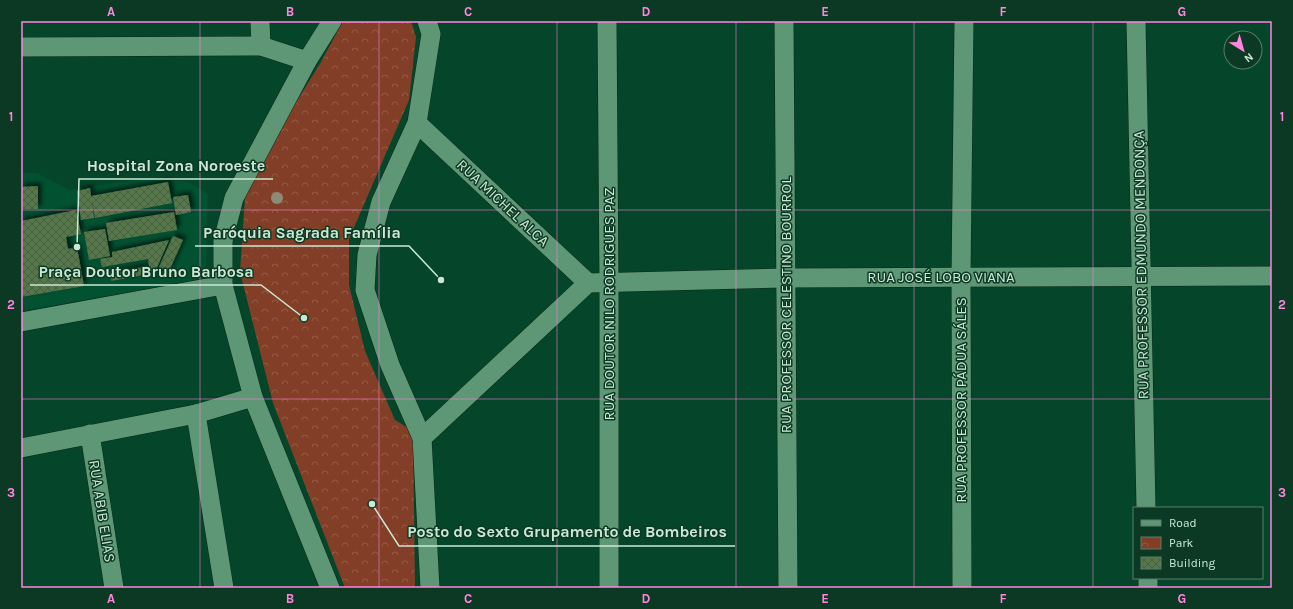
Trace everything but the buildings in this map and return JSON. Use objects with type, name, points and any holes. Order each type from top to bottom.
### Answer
[{"type":"street","points":[[260,21],[261,46]]},
{"type":"street","points":[[330,588],[253,397],[223,286],[223,241],[234,198],[307,61],[332,21]]},
{"type":"street","points":[[427,21],[431,34],[417,124],[381,202],[367,254],[365,290],[390,365],[422,438],[430,588]]},
{"type":"street","name":"RUA DOUTOR NILO RODRIGUES PAZ","points":[[607,21],[609,588]]},
{"type":"street","name":"RUA PROFESSOR CELESTINO BOURROL","points":[[784,21],[788,588]]},
{"type":"street","name":"RUA PROFESSOR PÁDUA SÁLES","points":[[962,588],[961,277],[964,21]]},
{"type":"street","name":"RUA PROFESSOR EDMUNDO MENDONÇA","points":[[1136,21],[1146,507]]},
{"type":"street","points":[[21,47],[261,46],[307,61]]},
{"type":"street","name":"RUA MICHEL ALCA","points":[[417,124],[588,283]]},
{"type":"street","name":"RUA JOSÉ LOBO VIANA","points":[[588,283],[785,278],[1272,276]]},
{"type":"street","points":[[422,438],[588,283]]},
{"type":"street","points":[[21,322],[223,286]]},
{"type":"street","points":[[21,448],[196,414],[253,397]]},
{"type":"street","points":[[196,414],[224,588]]},
{"type":"street","name":"RUA ABIB ELIAS","points":[[90,434],[114,588]]},
{"type":"shaded area","points":[[21,173],[37,173],[69,190],[147,178],[188,182],[208,194],[206,278],[21,311]]},
{"type":"green space","points":[[343,21],[411,21],[416,37],[409,100],[349,239],[349,285],[365,351],[395,420],[413,431],[415,588],[345,588],[273,403],[240,272],[246,183],[321,62]]},
{"type":"place","name":"Hospital Zona Noroeste","points":[[77,247]]},
{"type":"place","name":"Paróquia Sagrada Família","points":[[441,280]]},
{"type":"place","name":"Praça Doutor Bruno Barbosa","points":[[304,318]]},
{"type":"place","name":"Posto do Sexto Grupamento de Bombeiros","points":[[372,504]]}]
